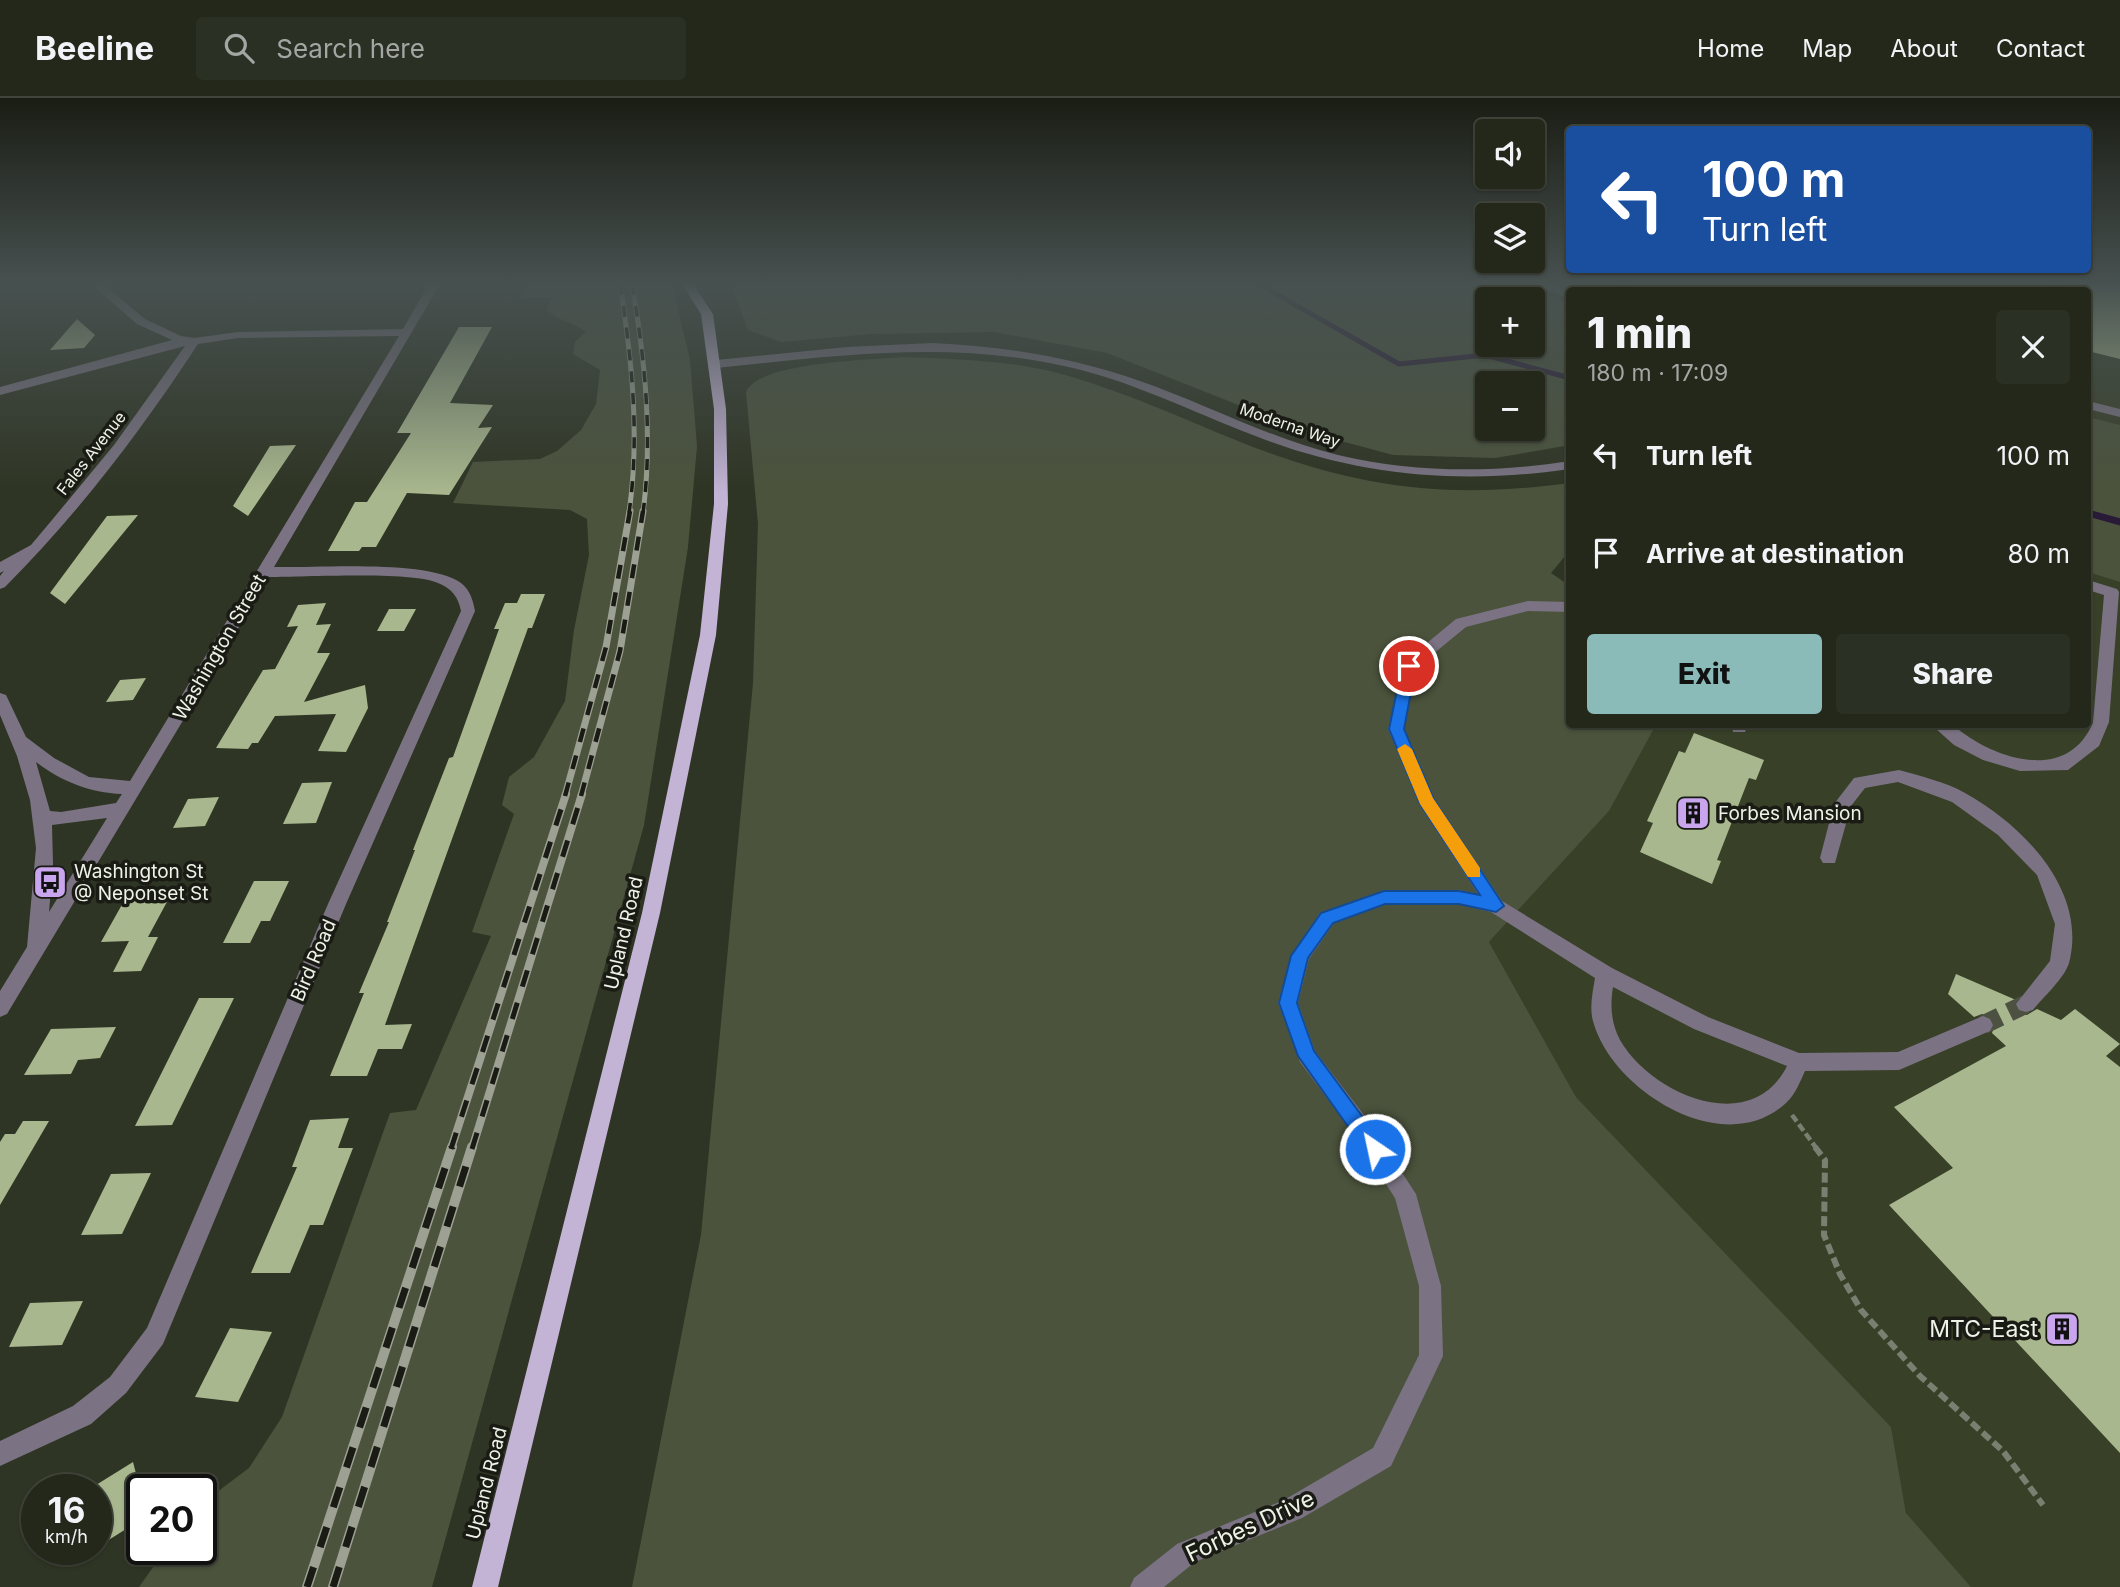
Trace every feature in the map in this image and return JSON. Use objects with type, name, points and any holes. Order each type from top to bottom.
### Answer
[{"type":"main road","name":"Upland Road","points":[[485,1587],[651,914],[708,635],[721,504],[720,409],[714,353]]},
{"type":"street","points":[[0,391],[131,353]]},
{"type":"street","name":"Fales Avenue","points":[[0,584],[82,496],[186,353]]},
{"type":"street","name":"Washington Street","points":[[0,1008],[395,353]]},
{"type":"street","name":"Moderna Way","points":[[716,364],[817,353]]},
{"type":"street","name":"Moderna Way","points":[[1014,353],[1063,361],[1108,374],[1282,442],[1376,468],[1420,474],[1490,475],[1566,466]]},
{"type":"street","points":[[2091,406],[2120,413]]},
{"type":"street","name":"Fales Avenue","points":[[0,568],[36,548]]},
{"type":"street","name":"Bird Road","points":[[0,1454],[82,1415],[118,1385],[155,1336],[337,904],[468,611],[465,597],[457,587],[439,577],[401,573],[262,572]]},
{"type":"street","points":[[1945,728],[1989,756],[2020,765],[2062,766],[2093,742],[2101,722],[2116,593],[2091,586]]},
{"type":"street","points":[[1566,607],[1528,606],[1461,623],[1409,666],[1396,729],[1426,800],[1496,906],[1605,974],[1701,1023],[1799,1062],[1899,1061],[1983,1025]]},
{"type":"street","points":[[0,699],[22,742],[43,817],[44,845],[35,951]]},
{"type":"street","points":[[22,742],[55,770],[90,785],[135,788]]},
{"type":"street","points":[[1829,858],[1843,804],[1860,782],[1899,776],[1958,797],[2004,830],[2044,871],[2064,924],[2059,964],[2026,1004]]},
{"type":"street","points":[[43,817],[61,819],[122,809]]},
{"type":"street","name":"Forbes Drive","points":[[1143,1587],[1186,1553],[1293,1509],[1382,1457],[1432,1356],[1430,1286],[1405,1194],[1360,1126],[1307,1056],[1288,1003],[1300,956],[1327,918],[1384,898],[1459,897],[1496,906]]},
{"type":"street","points":[[1605,974],[1603,1021],[1614,1048],[1633,1073],[1661,1094],[1693,1108],[1725,1114],[1755,1111],[1778,1098],[1799,1062]]},
{"type":"path","points":[[1778,1098],[1817,1145],[1825,1160],[1824,1235],[1839,1274],[1861,1310],[1920,1376],[2003,1451],[2043,1505]]},
{"type":"shaded area","points":[[573,353],[688,353],[697,446],[688,547],[644,825],[432,1587],[139,1587],[155,1565],[217,1565],[217,1492],[249,1468],[282,1417],[390,1113],[416,1110],[491,936],[472,932],[514,814],[502,805],[509,777],[534,757],[565,701],[574,630],[589,555],[587,519],[570,510],[453,503],[473,462],[540,459],[557,451],[581,430],[596,404],[600,370]]},
{"type":"shaded area","points":[[1108,353],[1475,353],[1475,357],[1545,357],[1545,353],[1566,353],[1566,446],[1495,458],[1393,455],[1304,431]]},
{"type":"shaded area","points":[[2091,353],[2120,353],[2120,1587],[1971,1587],[1906,1513],[1891,1427],[1576,1097],[1489,942],[1609,811],[1654,728],[2091,728]]},
{"type":"shaded area","points":[[902,357],[959,359],[1054,372],[1130,397],[1253,447],[1333,473],[1371,481],[1447,490],[1527,488],[1566,483],[1566,555],[1551,573],[1566,583],[1566,728],[1654,728],[1609,811],[1489,942],[1576,1097],[1891,1427],[1906,1513],[1971,1587],[632,1587],[701,1235],[753,683],[758,524],[746,392],[755,382],[771,374],[842,361]]},
{"type":"shaded area","points":[[2091,418],[2120,425],[2120,582],[2091,573]]},
{"type":"building","points":[[444,353],[477,353],[450,403],[493,405],[478,428],[492,427],[449,495],[407,493],[376,547],[362,547],[359,551],[328,551],[355,502],[367,502],[411,433],[397,433]]},
{"type":"building","points":[[2098,353],[2120,353],[2120,359]]},
{"type":"building","points":[[296,445],[248,516],[233,506],[270,446]]},
{"type":"building","points":[[138,515],[65,604],[50,593],[107,516]]},
{"type":"building","points":[[521,594],[545,594],[532,628],[528,628],[385,1025],[412,1024],[402,1049],[378,1049],[367,1076],[330,1076],[364,993],[359,993],[389,922],[413,850],[449,758],[453,757],[499,629],[494,629],[505,603],[517,603]]},
{"type":"building","points":[[326,603],[316,625],[331,624],[317,653],[330,653],[304,702],[365,685],[368,708],[346,752],[318,751],[336,714],[275,716],[258,743],[252,743],[248,749],[216,748],[263,670],[275,669],[298,626],[287,627],[298,605]]},
{"type":"building","points":[[389,609],[416,609],[404,631],[377,631]]},
{"type":"building","points":[[146,678],[133,700],[106,702],[120,680]]},
{"type":"building","name":"Forbes Mansion","points":[[1694,733],[1764,760],[1756,780],[1749,778],[1717,860],[1721,861],[1712,884],[1640,852],[1653,823],[1647,821],[1679,751],[1685,753]]},
{"type":"building","points":[[332,782],[316,823],[283,824],[302,783]]},
{"type":"building","points":[[219,797],[205,826],[173,828],[188,799]]},
{"type":"building","points":[[254,881],[289,881],[270,921],[261,921],[250,943],[223,943]]},
{"type":"building","points":[[158,891],[153,900],[168,900],[148,937],[158,937],[141,971],[113,972],[129,941],[101,942],[129,892]]},
{"type":"building","name":"MTC-East","points":[[1956,974],[2016,1000],[2014,1005],[2018,1013],[2027,1015],[2037,1009],[2061,1020],[2075,1009],[2120,1044],[2106,1056],[2120,1067],[2120,1453],[1889,1205],[1953,1168],[1894,1107],[2006,1046],[1992,1033],[1995,1024],[1991,1017],[1982,1014],[1974,1017],[1948,994]]},
{"type":"building","points":[[199,998],[234,998],[172,1125],[135,1126]]},
{"type":"building","points":[[116,1027],[100,1058],[78,1060],[71,1074],[24,1075],[51,1029]]},
{"type":"building","points":[[349,1118],[338,1148],[353,1148],[323,1225],[310,1225],[290,1273],[251,1273],[297,1167],[292,1167],[310,1120]]},
{"type":"building","points":[[23,1121],[49,1121],[0,1205],[0,1142],[5,1134],[15,1134]]},
{"type":"building","points":[[151,1173],[122,1234],[81,1235],[111,1174]]},
{"type":"building","points":[[83,1301],[62,1345],[9,1347],[30,1303]]},
{"type":"building","points":[[230,1328],[272,1332],[238,1402],[195,1397]]},
{"type":"building","points":[[133,1462],[136,1474],[126,1474],[126,1529],[112,1538],[112,1475]]},
{"type":"waterway","points":[[1381,353],[1399,364],[1485,355],[1566,377]]},
{"type":"waterway","points":[[2091,514],[2120,522]]},
{"type":"tunnel","points":[[1983,1025],[2026,1004]]},
{"type":"railway","points":[[629,353],[634,455],[629,513]]},
{"type":"railway","points":[[642,353],[647,427],[643,513]]},
{"type":"railway","points":[[565,796],[606,647],[630,511]]},
{"type":"railway","points":[[581,796],[620,651],[643,511]]},
{"type":"railway","points":[[451,1149],[566,794]]},
{"type":"railway","points":[[472,1149],[582,794]]},
{"type":"railway","points":[[307,1587],[452,1147]]},
{"type":"railway","points":[[333,1587],[472,1147]]},
{"type":"slow traffic","points":[[1405,749],[1426,800],[1474,873]]},
{"type":"place","name":"Forbes Mansion","points":[[1693,813]]},
{"type":"place","name":"Washington St @ Neponset St","points":[[50,882]]},
{"type":"place","name":"MTC-East","points":[[2062,1329]]},
{"type":"route","points":[[1375,1149],[1307,1056],[1288,1003],[1300,956],[1327,918],[1384,898],[1459,897],[1496,906],[1426,800],[1396,729],[1409,666]]}]
